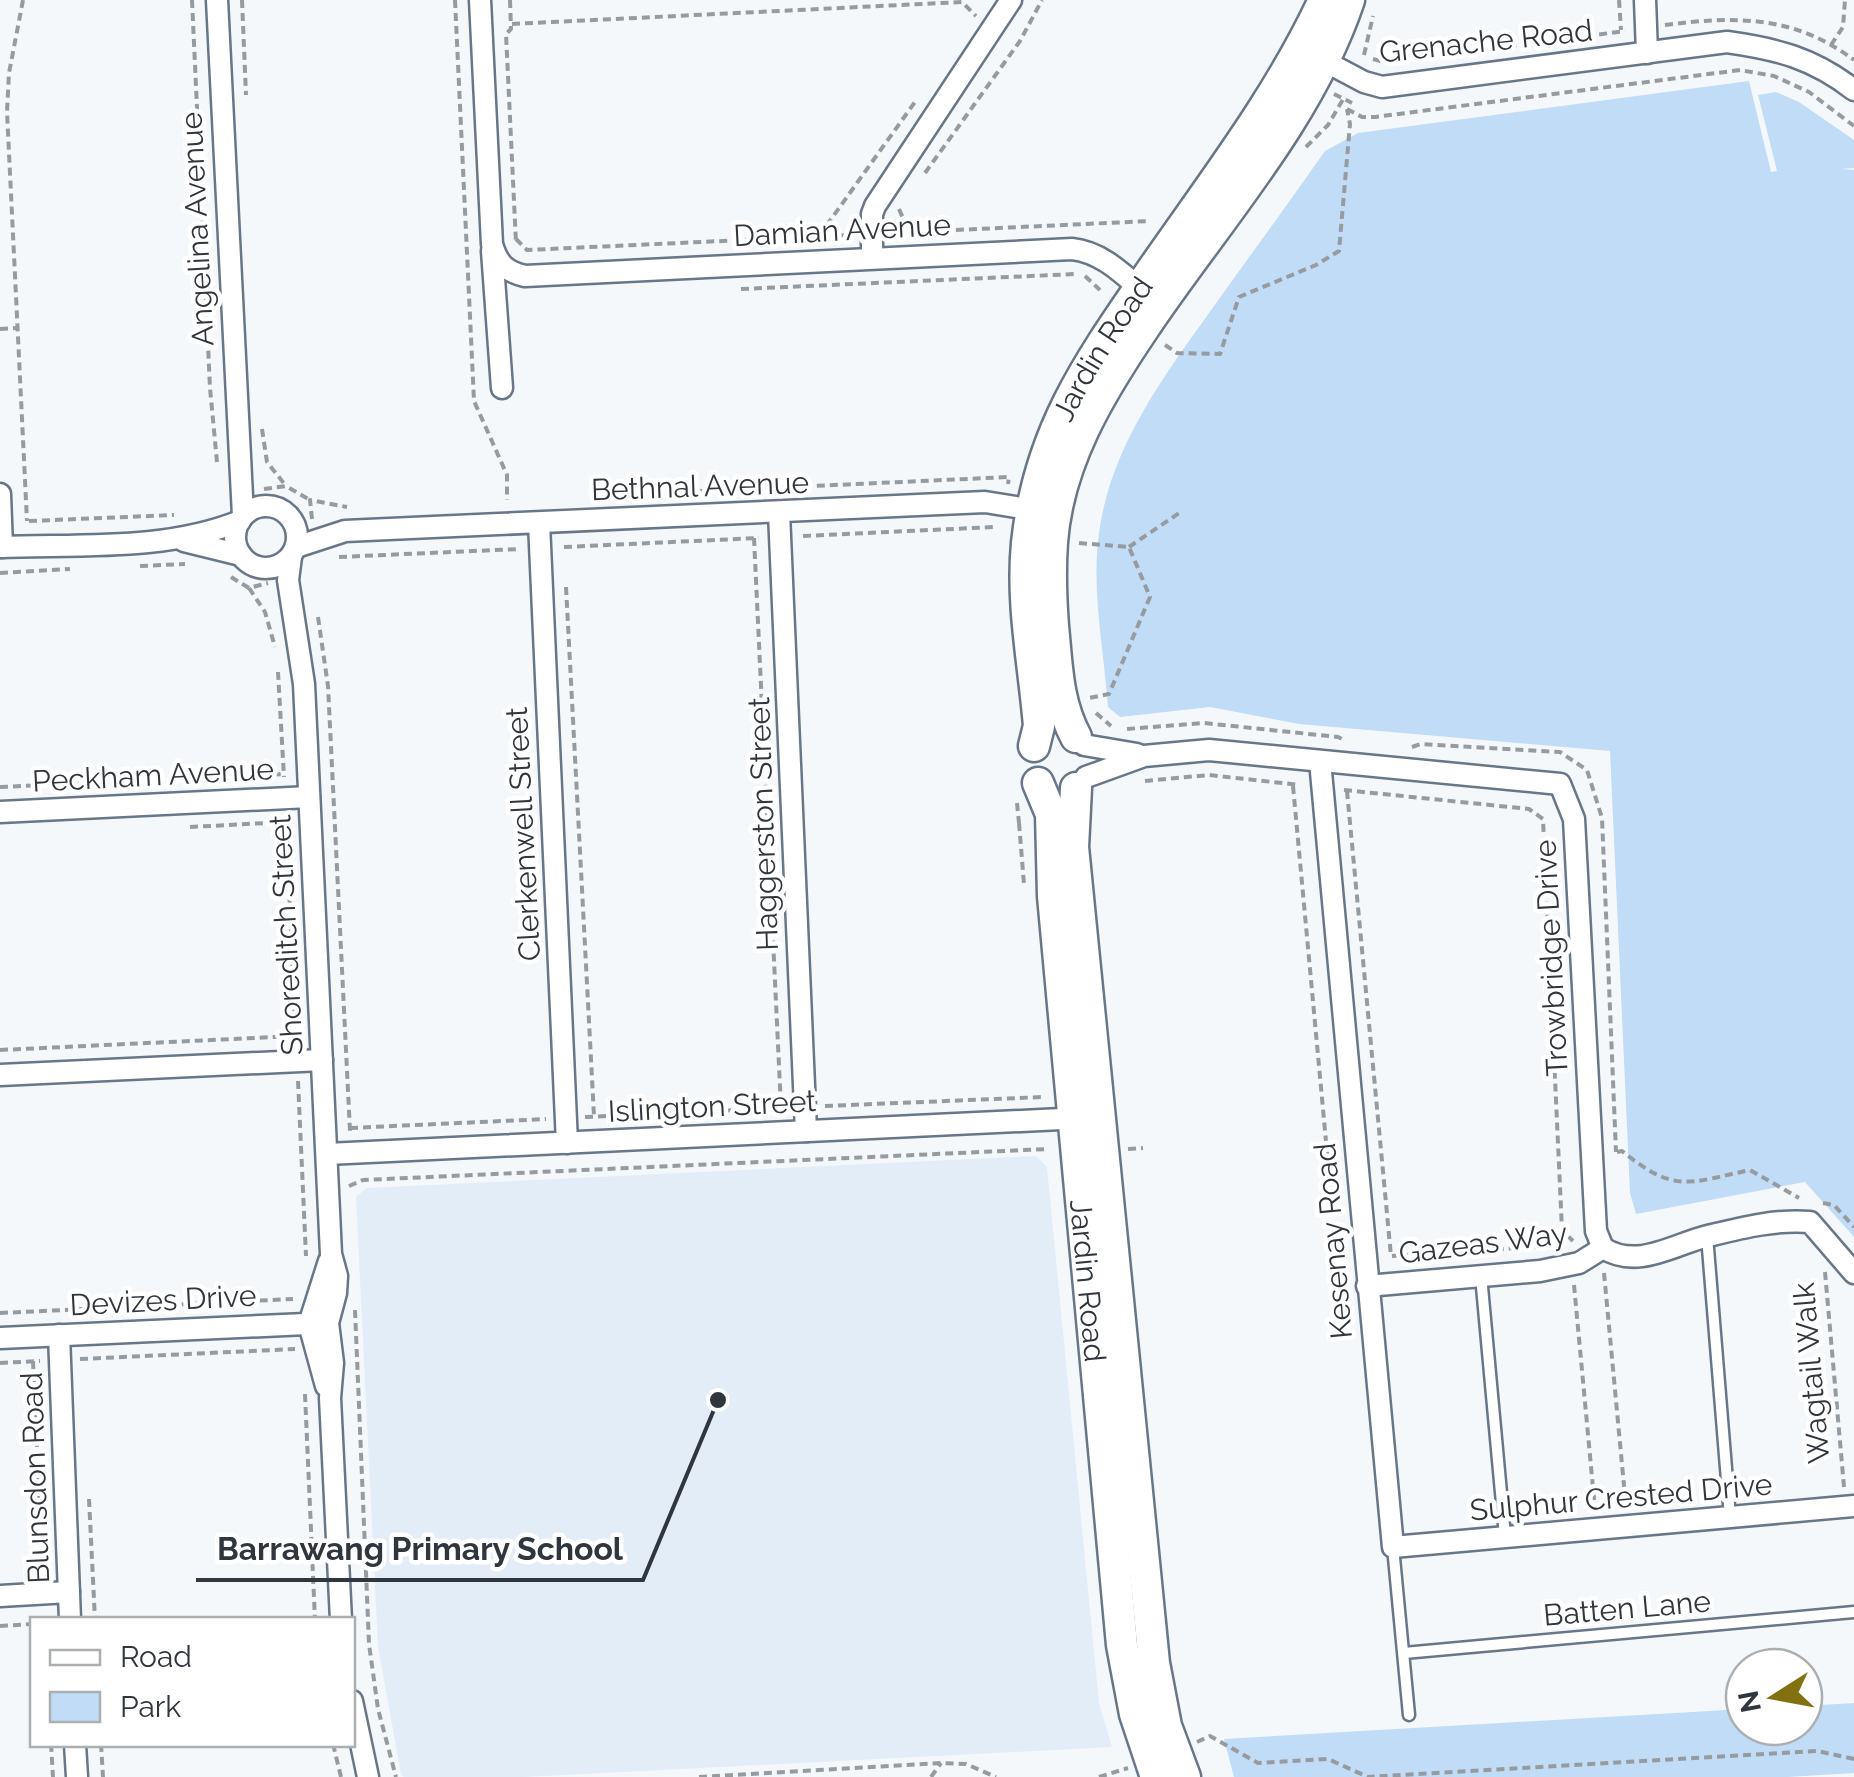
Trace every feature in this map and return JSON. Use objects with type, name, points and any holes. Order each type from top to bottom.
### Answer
[{"type":"street","name":"Angelina Avenue","points":[[217,0],[242,518]]},
{"type":"street","points":[[480,0],[502,388]]},
{"type":"street","name":"Jardin Road","points":[[1313,55],[1324,0]]},
{"type":"street","points":[[1645,0],[1647,53]]},
{"type":"street","points":[[872,258],[876,206],[1008,1]]},
{"type":"street","name":"Jardin Road","points":[[1034,746],[1039,726],[1025,576],[1044,512],[1047,447],[1067,400],[1149,297],[1268,102],[1361,6]]},
{"type":"street","name":"Grenache Road","points":[[1313,55],[1382,87],[1727,42],[1781,50],[1851,80]]},
{"type":"street","points":[[492,244],[496,260],[514,273]]},
{"type":"street","name":"Damian Avenue","points":[[514,273],[1086,250],[1106,261],[1149,297]]},
{"type":"street","name":"Angelina Avenue","points":[[240,454],[252,485],[279,510]]},
{"type":"street","points":[[0,494],[1,547],[177,539],[215,531],[257,508],[279,510],[296,528],[293,552],[275,567],[177,539]]},
{"type":"street","name":"Bethnal Avenue","points":[[293,552],[317,538],[345,532],[985,502],[1044,512]]},
{"type":"street","name":"Bethnal Avenue","points":[[279,510],[345,532]]},
{"type":"street","name":"Jardin Road","points":[[1044,512],[1052,541],[1060,700],[1080,741]]},
{"type":"street","name":"Haggerston Street","points":[[779,514],[806,1131]]},
{"type":"street","points":[[242,518],[235,538],[249,561]]},
{"type":"street","name":"Clerkenwell Street","points":[[539,523],[568,1143]]},
{"type":"street","name":"Shoreditch Street","points":[[293,552],[288,580],[304,684],[330,1254],[337,1276],[310,1324],[330,1398],[341,1617]]},
{"type":"street","name":"Shoreditch Street","points":[[249,561],[284,598],[292,613]]},
{"type":"street","points":[[1067,733],[1080,741],[1090,761],[1081,782],[1060,792],[1038,783],[1030,765],[1034,746],[1048,734],[1067,733]]},
{"type":"street","name":"Trowbridge Drive","points":[[1080,741],[1144,756]]},
{"type":"street","name":"Trowbridge Drive","points":[[1081,782],[1144,756],[1209,750],[1560,784],[1574,819],[1596,1231],[1589,1257]]},
{"type":"street","name":"Kesenay Road","points":[[1320,761],[1393,1547]]},
{"type":"street","name":"Jardin Road","points":[[1081,782],[1073,847],[1086,1118],[1122,1644],[1135,1714],[1156,1777]]},
{"type":"street","name":"Jardin Road","points":[[1038,783],[1051,814],[1053,896],[1086,1118],[1154,1663],[1166,1726],[1185,1777]]},
{"type":"street","name":"Peckham Avenue","points":[[0,812],[309,797]]},
{"type":"street","points":[[0,1075],[322,1060]]},
{"type":"street","name":"Islington Street","points":[[327,1154],[1086,1118]]},
{"type":"street","name":"Gazeas Way","points":[[1367,1286],[1481,1276],[1589,1257],[1627,1257],[1787,1220],[1810,1222],[1822,1236]]},
{"type":"street","points":[[1822,1236],[1854,1273]]},
{"type":"street","name":"Devizes Drive","points":[[0,1338],[310,1324]]},
{"type":"street","name":"Blunsdon Road","points":[[59,1335],[70,1617]]},
{"type":"street","name":"Sulphur Crested Drive","points":[[1393,1547],[1850,1506]]},
{"type":"street","points":[[0,1596],[69,1592]]},
{"type":"street","points":[[355,1715],[368,1777]]},
{"type":"street","points":[[75,1747],[77,1777]]},
{"type":"lane","points":[[1708,1236],[1730,1517]]},
{"type":"lane","points":[[1481,1276],[1505,1537]]},
{"type":"lane","name":"Kesenay Road","points":[[1393,1547],[1410,1715]]},
{"type":"lane","name":"Batten Lane","points":[[1404,1653],[1854,1612]]},
{"type":"path","points":[[23,0],[9,73],[7,112],[26,521]]},
{"type":"path","points":[[192,0],[217,462]]},
{"type":"path","points":[[242,0],[246,96]]},
{"type":"path","points":[[510,0],[511,24],[506,34],[516,239],[514,273]]},
{"type":"path","points":[[921,179],[1020,41],[1042,0]]},
{"type":"path","points":[[1619,0],[1622,57]]},
{"type":"path","points":[[1832,45],[1843,27],[1845,0]]},
{"type":"path","points":[[511,24],[962,2],[976,16],[979,13]]},
{"type":"path","points":[[1304,149],[1328,125],[1368,47],[1361,6]]},
{"type":"path","points":[[1668,13],[1679,24]]},
{"type":"path","points":[[1160,342],[1177,353],[1220,354],[1239,297],[1339,251],[1350,124],[1347,109],[1362,117],[1375,117],[1740,70],[1774,76],[1808,92],[1854,126]]},
{"type":"path","points":[[819,236],[920,95]]},
{"type":"path","points":[[898,210],[910,232]]},
{"type":"path","points":[[516,239],[527,250],[1150,221]]},
{"type":"path","points":[[732,290],[1082,274],[1100,290]]},
{"type":"path","points":[[0,329],[18,328]]},
{"type":"path","points":[[261,417],[266,462],[286,486]]},
{"type":"path","points":[[1074,543],[1129,547],[1182,511]]},
{"type":"path","points":[[1,522],[190,514]]},
{"type":"path","points":[[754,538],[780,1108]]},
{"type":"path","points":[[1084,698],[1109,694],[1149,606],[1148,589],[1129,547]]},
{"type":"path","points":[[566,587],[594,1116]]},
{"type":"path","points":[[249,588],[265,612],[278,658],[306,1268]]},
{"type":"path","points":[[1083,690],[1088,706],[1111,724],[1112,730],[1204,723],[1338,737],[1353,744]]},
{"type":"path","points":[[1297,732],[1293,784],[1328,1163]]},
{"type":"path","points":[[1408,749],[1420,744],[1560,752],[1588,770],[1602,818],[1616,1152]]},
{"type":"path","points":[[0,787],[284,774]]},
{"type":"path","points":[[1139,782],[1209,774],[1530,810],[1544,819],[1562,1230],[1550,1246],[1391,1256],[1347,790]]},
{"type":"path","points":[[0,1050],[296,1036]]},
{"type":"path","points":[[1124,1149],[1144,1148]]},
{"type":"path","points":[[349,1186],[364,1180],[1048,1149]]},
{"type":"path","points":[[1592,1153],[1622,1152],[1648,1172],[1672,1182],[1695,1183],[1750,1170],[1798,1198]]},
{"type":"path","points":[[1816,1202],[1834,1206],[1854,1227]]},
{"type":"path","points":[[1562,1230],[1589,1257],[1628,1526]]},
{"type":"path","name":"Wagtail Walk","points":[[1822,1236],[1850,1506]]},
{"type":"path","points":[[1589,1257],[1597,1529]]},
{"type":"path","points":[[0,1313],[295,1298],[310,1324],[295,1349]]},
{"type":"path","points":[[354,1302],[369,1644],[378,1709],[396,1777]]},
{"type":"path","points":[[0,1362],[295,1349]]},
{"type":"path","points":[[295,1349],[303,1360]]},
{"type":"path","points":[[33,1361],[44,1593]]},
{"type":"path","points":[[304,1380],[316,1617]]},
{"type":"path","points":[[0,1626],[30,1624]]},
{"type":"path","points":[[1194,1743],[1210,1736],[1258,1763],[1328,1759],[1368,1777],[1817,1751],[1854,1759]]},
{"type":"path","points":[[51,1747],[53,1777]]},
{"type":"path","points":[[101,1747],[103,1777]]},
{"type":"path","points":[[333,1747],[341,1777]]},
{"type":"path","points":[[932,1777],[941,1763]]},
{"type":"path","points":[[941,1763],[942,1777]]},
{"type":"path","points":[[699,1777],[941,1763],[966,1764],[996,1777]]},
{"type":"path","points":[[892,1766],[892,1777]]},
{"type":"shaded area","points":[[1036,1156],[1047,1167],[1099,1703],[1112,1747],[525,1777],[401,1774],[378,1647],[356,1197],[367,1188]]},
{"type":"green space","points":[[1749,81],[1771,172],[1777,171],[1758,95],[1776,92],[1799,102],[1854,140],[1854,168],[1841,169],[1854,170],[1854,1237],[1805,1182],[1636,1214],[1630,1193],[1610,751],[1299,724],[1210,707],[1120,717],[1108,707],[1099,620],[1099,533],[1106,500],[1129,438],[1180,353],[1325,151],[1358,133]]},
{"type":"green space","points":[[1854,1703],[1854,1773],[1788,1777],[1234,1777],[1224,1739],[1724,1710],[1724,1747],[1824,1747],[1824,1705]]},
{"type":"place","name":"Barrawang Primary School","points":[[718,1400]]}]
